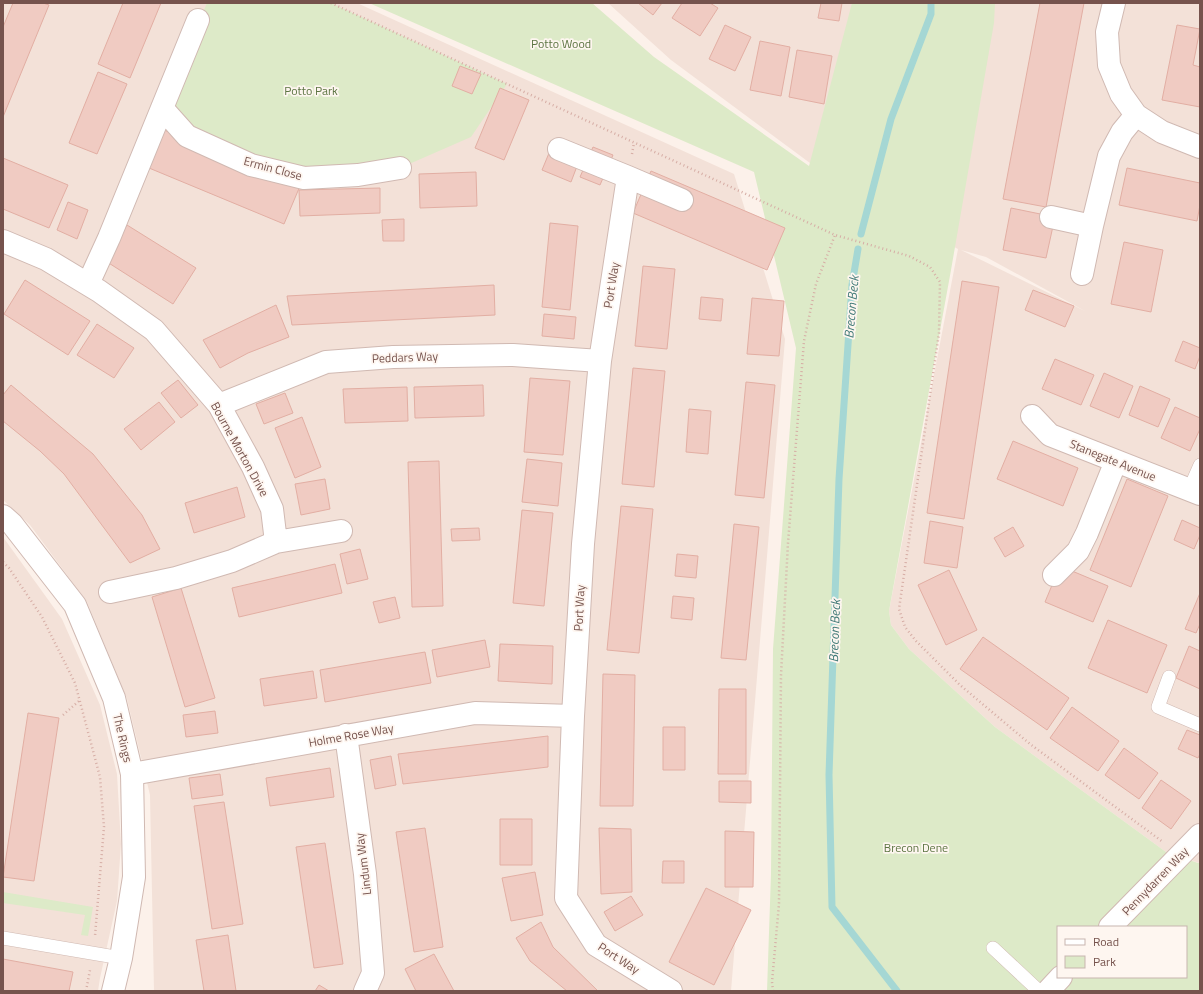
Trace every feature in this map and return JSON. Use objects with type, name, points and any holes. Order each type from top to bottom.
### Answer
[{"type":"street","points":[[1114,3],[1107,32],[1109,65],[1121,94],[1136,116],[1162,132],[1200,147]]},
{"type":"street","points":[[88,284],[109,238],[198,20]]},
{"type":"street","name":"Ermin Close","points":[[162,108],[187,136],[252,165],[304,178],[358,175],[400,168]]},
{"type":"street","points":[[1082,274],[1109,156],[1122,132],[1136,116]]},
{"type":"street","points":[[559,149],[682,200]]},
{"type":"street","name":"Port Way","points":[[628,177],[600,361],[583,544],[573,716],[566,898],[596,945],[658,988]]},
{"type":"street","points":[[1051,217],[1092,226]]},
{"type":"street","name":"Bourne Morton Drive","points":[[3,241],[46,259],[100,291],[154,330],[219,405],[253,467],[272,509],[276,542]]},
{"type":"street","name":"Peddars Way","points":[[219,405],[326,362],[393,356],[513,355],[600,361]]},
{"type":"street","name":"Stanegate Avenue","points":[[1032,416],[1050,435],[1194,492]]},
{"type":"street","points":[[1054,575],[1078,551],[1087,533],[1116,461]]},
{"type":"street","name":"The Rings","points":[[3,516],[12,524],[75,605],[114,698],[132,774],[134,877],[121,958],[113,991]]},
{"type":"street","points":[[110,592],[176,578],[232,561],[276,542],[341,531]]},
{"type":"street","name":"Holme Rose Way","points":[[132,774],[475,713],[573,716]]},
{"type":"street","name":"Lindum Way","points":[[346,736],[365,874],[372,974],[365,991]]},
{"type":"street","name":"Pennydarren Way","points":[[1111,926],[1200,835]]},
{"type":"street","points":[[1048,991],[1060,978]]},
{"type":"lane","points":[[1194,492],[1200,465]]},
{"type":"lane","points":[[1169,678],[1158,707],[1200,725]]},
{"type":"lane","points":[[3,938],[94,952],[121,958]]},
{"type":"lane","points":[[993,948],[1039,991]]},
{"type":"path","points":[[331,3],[835,235],[910,256],[930,267],[940,282],[939,333],[899,609],[905,627],[916,641],[960,686],[1030,744],[1156,837],[1182,854]]},
{"type":"path","points":[[773,991],[772,982],[779,904],[781,675],[788,542],[804,342],[816,284],[835,235]]},
{"type":"path","points":[[3,562],[9,568],[42,616],[75,683],[100,777],[104,827],[94,952],[86,991]]},
{"type":"path","points":[[63,715],[79,701]]},
{"type":"shaded area","points":[[3,3],[357,3],[734,174],[785,339],[731,991],[154,991],[150,795],[127,699],[87,602],[30,525],[3,500]]},
{"type":"shaded area","points":[[608,3],[1200,3],[1200,863],[1166,852],[995,727],[909,649],[891,625],[889,611],[958,249],[835,184],[814,166],[671,60]],"holes":[[[961,250],[986,257],[1085,311]]]},
{"type":"shaded area","points":[[3,537],[62,619],[100,705],[117,774],[121,844],[117,901],[98,991],[3,991]]},
{"type":"green space","name":"Potto Park","points":[[207,3],[331,3],[507,84],[471,137],[400,168],[358,175],[251,165],[162,108]]},
{"type":"green space","name":"Brecon Dene","points":[[369,3],[592,3],[654,57],[809,166],[852,3],[995,3],[994,23],[951,270],[889,611],[891,625],[909,649],[995,727],[1166,852],[1200,863],[1200,991],[767,991],[771,874],[773,649],[796,348],[754,172]]},
{"type":"green space","points":[[3,892],[93,907],[88,936],[81,935],[85,915],[3,903]]},
{"type":"building","points":[[13,3],[43,3],[49,5],[3,117],[3,27]]},
{"type":"building","points":[[123,3],[161,3],[130,78],[98,64]]},
{"type":"building","points":[[638,3],[662,3],[653,15]]},
{"type":"building","points":[[682,3],[710,3],[718,8],[700,36],[672,18]]},
{"type":"building","points":[[821,3],[842,3],[839,21],[818,18]]},
{"type":"building","points":[[1040,3],[1084,3],[1046,207],[1003,199]]},
{"type":"building","points":[[725,25],[751,37],[735,71],[709,59]]},
{"type":"building","points":[[1177,25],[1200,29],[1193,65],[1200,67],[1200,107],[1162,100]]},
{"type":"building","points":[[760,41],[790,47],[781,96],[750,90]]},
{"type":"building","points":[[797,50],[832,56],[824,104],[789,97]]},
{"type":"building","points":[[460,66],[481,74],[472,94],[452,86]]},
{"type":"building","points":[[98,72],[127,84],[97,154],[69,143]]},
{"type":"building","points":[[500,88],[529,100],[504,160],[475,148]]},
{"type":"building","points":[[164,130],[300,186],[284,224],[149,168]]},
{"type":"building","points":[[554,141],[582,153],[571,182],[542,170]]},
{"type":"building","points":[[593,147],[613,155],[600,185],[580,177]]},
{"type":"building","points":[[3,158],[68,185],[49,228],[3,209]]},
{"type":"building","points":[[1127,168],[1200,183],[1200,205],[1197,221],[1119,205]]},
{"type":"building","points":[[651,171],[785,228],[767,270],[633,213]]},
{"type":"building","points":[[476,172],[477,206],[420,208],[419,174]]},
{"type":"building","points":[[380,188],[380,213],[300,216],[299,190]]},
{"type":"building","points":[[68,202],[88,210],[77,239],[57,230]]},
{"type":"building","points":[[1011,208],[1055,217],[1046,258],[1003,250]]},
{"type":"building","points":[[404,219],[404,241],[383,241],[382,220]]},
{"type":"building","points":[[550,223],[578,226],[570,310],[542,307]]},
{"type":"building","points":[[127,225],[196,268],[173,304],[104,260]]},
{"type":"building","points":[[1124,242],[1163,250],[1151,312],[1111,304]]},
{"type":"building","points":[[643,266],[675,269],[667,349],[635,346]]},
{"type":"building","points":[[25,280],[90,321],[68,355],[4,314]]},
{"type":"building","points":[[962,281],[999,287],[964,519],[927,513]]},
{"type":"building","points":[[494,285],[495,315],[292,325],[287,296]]},
{"type":"building","points":[[1033,290],[1074,306],[1065,327],[1025,310]]},
{"type":"building","points":[[701,297],[723,299],[721,321],[699,319]]},
{"type":"building","points":[[752,298],[784,301],[779,356],[747,354]]},
{"type":"building","points":[[276,305],[289,337],[248,353],[220,368],[203,340]]},
{"type":"building","points":[[544,314],[576,317],[574,339],[542,336]]},
{"type":"building","points":[[97,324],[134,348],[114,378],[77,355]]},
{"type":"building","points":[[1183,341],[1200,348],[1200,356],[1195,369],[1175,361]]},
{"type":"building","points":[[1055,359],[1094,375],[1081,405],[1042,389]]},
{"type":"building","points":[[633,368],[665,371],[654,487],[622,484]]},
{"type":"building","points":[[1104,373],[1133,386],[1119,418],[1090,406]]},
{"type":"building","points":[[530,378],[570,381],[563,455],[524,452]]},
{"type":"building","points":[[178,380],[198,405],[181,418],[161,393]]},
{"type":"building","points":[[746,382],[775,385],[764,498],[735,495]]},
{"type":"building","points":[[11,385],[93,454],[142,515],[160,549],[130,563],[64,474],[40,451],[3,421],[3,395]]},
{"type":"building","points":[[483,385],[484,416],[415,418],[414,387]]},
{"type":"building","points":[[1140,386],[1170,399],[1158,427],[1129,415]]},
{"type":"building","points":[[407,387],[408,421],[345,423],[343,389]]},
{"type":"building","points":[[285,393],[293,413],[264,424],[256,404]]},
{"type":"building","points":[[159,402],[175,422],[141,450],[124,429]]},
{"type":"building","points":[[1175,407],[1200,418],[1200,429],[1190,451],[1161,438]]},
{"type":"building","points":[[689,409],[711,411],[708,454],[686,452]]},
{"type":"building","points":[[302,417],[321,467],[295,478],[275,428]]},
{"type":"building","points":[[1013,441],[1078,468],[1063,506],[997,479]]},
{"type":"building","points":[[527,459],[562,463],[558,506],[522,502]]},
{"type":"building","points":[[439,461],[443,606],[412,607],[408,462]]},
{"type":"building","points":[[325,479],[330,509],[301,515],[295,484]]},
{"type":"building","points":[[1127,479],[1168,496],[1131,587],[1090,570]]},
{"type":"building","points":[[237,487],[245,517],[194,533],[185,503]]},
{"type":"building","points":[[621,506],[653,509],[639,653],[607,650]]},
{"type":"building","points":[[522,510],[553,513],[544,606],[513,603]]},
{"type":"building","points":[[1182,520],[1200,528],[1200,535],[1194,549],[1174,540]]},
{"type":"building","points":[[930,521],[963,527],[957,568],[924,563]]},
{"type":"building","points":[[734,524],[759,527],[746,660],[721,658]]},
{"type":"building","points":[[1013,527],[1024,546],[1005,557],[994,538]]},
{"type":"building","points":[[479,528],[480,540],[452,541],[451,529]]},
{"type":"building","points":[[360,549],[368,579],[347,584],[340,554]]},
{"type":"building","points":[[677,554],[698,556],[696,578],[675,576]]},
{"type":"building","points":[[335,564],[342,593],[239,617],[232,588]]},
{"type":"building","points":[[1060,566],[1108,586],[1093,622],[1045,602]]},
{"type":"building","points":[[949,570],[977,630],[946,645],[918,585]]},
{"type":"building","points":[[181,588],[215,698],[185,707],[152,597]]},
{"type":"building","points":[[1200,593],[1200,624],[1196,633],[1185,629]]},
{"type":"building","points":[[673,596],[694,598],[692,620],[671,618]]},
{"type":"building","points":[[395,597],[400,618],[379,623],[373,602]]},
{"type":"building","points":[[1108,620],[1167,645],[1147,693],[1088,668]]},
{"type":"building","points":[[983,637],[1069,698],[1047,730],[960,669]]},
{"type":"building","points":[[485,640],[490,667],[437,677],[432,650]]},
{"type":"building","points":[[500,644],[553,646],[552,684],[498,681]]},
{"type":"building","points":[[1189,646],[1200,651],[1200,689],[1176,678]]},
{"type":"building","points":[[425,652],[431,683],[325,702],[320,670]]},
{"type":"building","points":[[313,671],[317,698],[264,706],[260,679]]},
{"type":"building","points":[[603,674],[635,675],[633,806],[600,806]]},
{"type":"building","points":[[719,689],[746,689],[746,774],[718,774]]},
{"type":"building","points":[[1072,707],[1119,741],[1098,771],[1050,738]]},
{"type":"building","points":[[215,711],[218,733],[186,737],[183,715]]},
{"type":"building","points":[[28,713],[59,718],[34,881],[3,877]]},
{"type":"building","points":[[663,727],[685,727],[685,770],[663,770]]},
{"type":"building","points":[[1187,730],[1200,735],[1200,754],[1198,758],[1178,749]]},
{"type":"building","points":[[548,736],[548,767],[403,784],[398,754]]},
{"type":"building","points":[[1124,748],[1158,773],[1139,799],[1105,775]]},
{"type":"building","points":[[391,756],[396,785],[375,789],[370,760]]},
{"type":"building","points":[[330,768],[334,797],[270,806],[266,778]]},
{"type":"building","points":[[220,774],[223,795],[192,799],[189,778]]},
{"type":"building","points":[[1161,780],[1191,801],[1171,829],[1142,808]]},
{"type":"building","points":[[719,781],[751,781],[751,803],[719,802]]},
{"type":"building","points":[[224,802],[243,924],[212,929],[194,806]]},
{"type":"building","points":[[500,819],[532,819],[532,865],[500,865]]},
{"type":"building","points":[[425,828],[443,947],[414,952],[396,832]]},
{"type":"building","points":[[599,828],[631,829],[632,892],[601,894]]},
{"type":"building","points":[[725,831],[754,832],[753,887],[725,887]]},
{"type":"building","points":[[325,843],[343,964],[314,968],[296,847]]},
{"type":"building","points":[[663,861],[684,861],[684,883],[662,883]]},
{"type":"building","points":[[535,872],[543,915],[511,921],[502,878]]},
{"type":"building","points":[[706,888],[751,910],[714,985],[669,962]]},
{"type":"building","points":[[631,896],[643,915],[615,931],[604,912]]},
{"type":"building","points":[[541,922],[553,947],[598,991],[567,991],[530,961],[516,938]]},
{"type":"building","points":[[228,935],[236,991],[204,991],[196,940]]},
{"type":"building","points":[[434,954],[454,991],[416,991],[405,969]]},
{"type":"building","points":[[3,959],[73,972],[69,991],[3,991]]},
{"type":"building","points":[[319,985],[329,991],[315,991]]},
{"type":"waterway","name":"Brecon Beck","points":[[861,234],[891,119],[931,14],[931,3]]},
{"type":"waterway","name":"Brecon Beck","points":[[858,249],[852,285],[839,479],[829,775],[832,907],[897,991]]},
{"type":"park label","name":"Potto Wood","points":[[561,43]]}]
